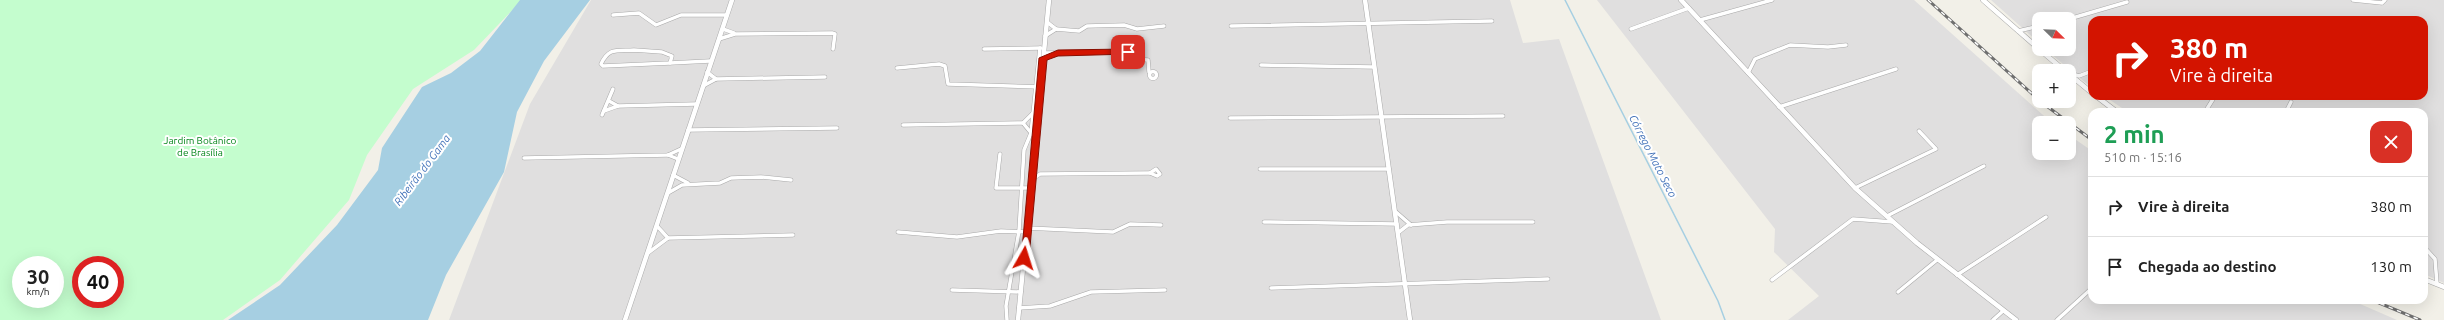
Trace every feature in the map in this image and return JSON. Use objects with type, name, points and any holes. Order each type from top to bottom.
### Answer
[{"type":"street","points":[[625,320],[648,254],[710,61],[723,29],[732,0]]},
{"type":"street","points":[[1007,320],[1009,291],[1019,232],[1021,188],[1025,162],[1024,150],[1033,135],[1038,108],[1038,87],[1049,0]]},
{"type":"street","points":[[1365,0],[1381,118],[1399,232],[1410,320]]},
{"type":"street","points":[[1681,0],[1855,188],[1937,260],[2016,320]]},
{"type":"street","points":[[1700,20],[1772,0]]},
{"type":"street","points":[[1983,0],[2032,43]]},
{"type":"street","points":[[2353,0],[2369,3],[2375,1],[2382,3],[2386,0]]},
{"type":"street","points":[[2076,17],[2127,2]]},
{"type":"street","points":[[1631,29],[1689,8]]},
{"type":"street","points":[[613,15],[639,13],[656,25],[681,15],[727,14]]},
{"type":"street","points":[[1231,26],[1492,21]]},
{"type":"street","points":[[1047,22],[1056,29],[1079,31],[1087,26],[1113,27],[1124,25],[1137,29],[1164,26]]},
{"type":"street","points":[[2018,31],[2032,28]]},
{"type":"street","points":[[723,29],[735,34]]},
{"type":"street","points":[[1045,36],[1056,29]]},
{"type":"street","points":[[719,39],[735,34],[834,33],[832,49]]},
{"type":"street","points":[[1748,73],[1755,59],[1790,45],[1828,47],[1846,45]]},
{"type":"street","points":[[984,49],[1042,48]]},
{"type":"street","points":[[1018,320],[1032,169],[1033,113],[1044,56],[1042,48]]},
{"type":"street","points":[[670,63],[672,56],[669,53],[651,50],[612,51],[606,54],[601,64],[603,66],[638,66],[710,61]]},
{"type":"street","points":[[1044,56],[1051,54],[1128,52],[1134,59],[1148,60],[1149,72]]},
{"type":"street","points":[[2047,56],[2057,64]]},
{"type":"street","points":[[897,68],[939,64],[945,66],[948,84],[1038,87]]},
{"type":"street","points":[[1260,65],[1374,67]]},
{"type":"street","points":[[1779,107],[1896,69]]},
{"type":"street","points":[[707,72],[716,79]]},
{"type":"street","points":[[2076,75],[2079,76],[2088,73]]},
{"type":"street","points":[[2079,76],[2079,83]]},
{"type":"street","points":[[703,86],[716,79],[826,77]]},
{"type":"street","points":[[2076,80],[2088,90]]},
{"type":"street","points":[[613,89],[603,113],[618,106],[696,104]]},
{"type":"street","points":[[2101,100],[2112,108]]},
{"type":"street","points":[[609,101],[618,106]]},
{"type":"street","points":[[2288,108],[2291,102]]},
{"type":"street","points":[[904,125],[1023,123],[1038,108]]},
{"type":"street","points":[[1380,110],[1385,114],[1396,118]]},
{"type":"street","points":[[1230,118],[1396,118],[1503,116]]},
{"type":"street","points":[[1023,123],[1033,135]]},
{"type":"street","points":[[688,130],[837,128]]},
{"type":"street","points":[[1855,188],[1936,149],[1919,131]]},
{"type":"street","points":[[668,155],[681,149]]},
{"type":"street","points":[[1000,154],[996,188],[1030,188]]},
{"type":"street","points":[[524,158],[668,155],[678,159]]},
{"type":"street","points":[[1887,216],[1984,166]]},
{"type":"street","points":[[1032,169],[1040,174],[1150,173]]},
{"type":"street","points":[[1260,169],[1389,169]]},
{"type":"street","points":[[1031,180],[1040,174]]},
{"type":"street","points":[[673,175],[689,183]]},
{"type":"street","points":[[667,193],[689,183],[720,183],[731,178],[761,177],[791,180]]},
{"type":"street","points":[[1396,212],[1412,226]]},
{"type":"street","points":[[1957,275],[2046,217]]},
{"type":"street","points":[[1772,280],[1853,219],[1894,222]]},
{"type":"street","points":[[1399,232],[1403,228],[1412,226],[1454,221],[1506,223],[1533,222]]},
{"type":"street","points":[[1264,222],[1397,224]]},
{"type":"street","points":[[898,232],[957,237],[1001,231],[1019,232],[1027,230],[1113,232],[1130,224],[1161,225]]},
{"type":"street","points":[[657,226],[668,238]]},
{"type":"street","points":[[648,254],[668,238],[793,235]]},
{"type":"street","points":[[2428,251],[2435,259],[2437,284]]},
{"type":"street","points":[[1898,292],[1937,260]]},
{"type":"street","points":[[1271,288],[1548,279]]},
{"type":"street","points":[[2428,281],[2444,287]]},
{"type":"street","points":[[952,290],[1021,292]]},
{"type":"street","points":[[1019,308],[1050,306],[1091,292],[1165,290]]},
{"type":"street","points":[[2057,320],[2088,292]]},
{"type":"street","points":[[1992,320],[2003,310]]},
{"type":"shaded area","points":[[591,0],[1510,0],[1523,43],[1559,39],[1661,320],[449,320],[530,104]]},
{"type":"shaded area","points":[[1597,0],[1914,0],[2032,105],[2032,108],[2035,108],[2044,116],[2032,116],[2032,160],[2076,160],[2076,140],[2088,148],[2088,304],[2360,304],[2397,320],[1788,320],[1819,296],[1774,252],[1775,229]]},
{"type":"shaded area","points":[[1991,0],[2444,0],[2444,283],[2428,276],[2428,108],[2122,108],[2110,100],[2428,100],[2428,16],[2088,16],[2088,85],[2076,75],[2076,64],[2063,64],[2053,56],[2076,56],[2076,12],[2032,12],[2032,37]]},
{"type":"green space","name":"Jardim Botânico de Brasília","points":[[0,0],[522,0],[474,50],[413,89],[367,155],[349,200],[280,280],[223,320],[0,320]]},
{"type":"water","name":"Ribeirão do Gama","points":[[520,0],[590,0],[544,61],[517,112],[504,172],[446,275],[428,320],[228,320],[280,285],[337,225],[378,170],[382,148],[422,87],[451,73],[480,51]]},
{"type":"waterway","name":"Córrego Mato Seco","points":[[1565,0],[1718,301],[1725,320]]},
{"type":"railway","points":[[1928,0],[2032,94]]},
{"type":"railway","points":[[2049,108],[2088,137]]},
{"type":"railway","points":[[2382,304],[2420,320]]},
{"type":"route","points":[[1024,258],[1043,58],[1051,54],[1058,53],[1128,52]]}]
